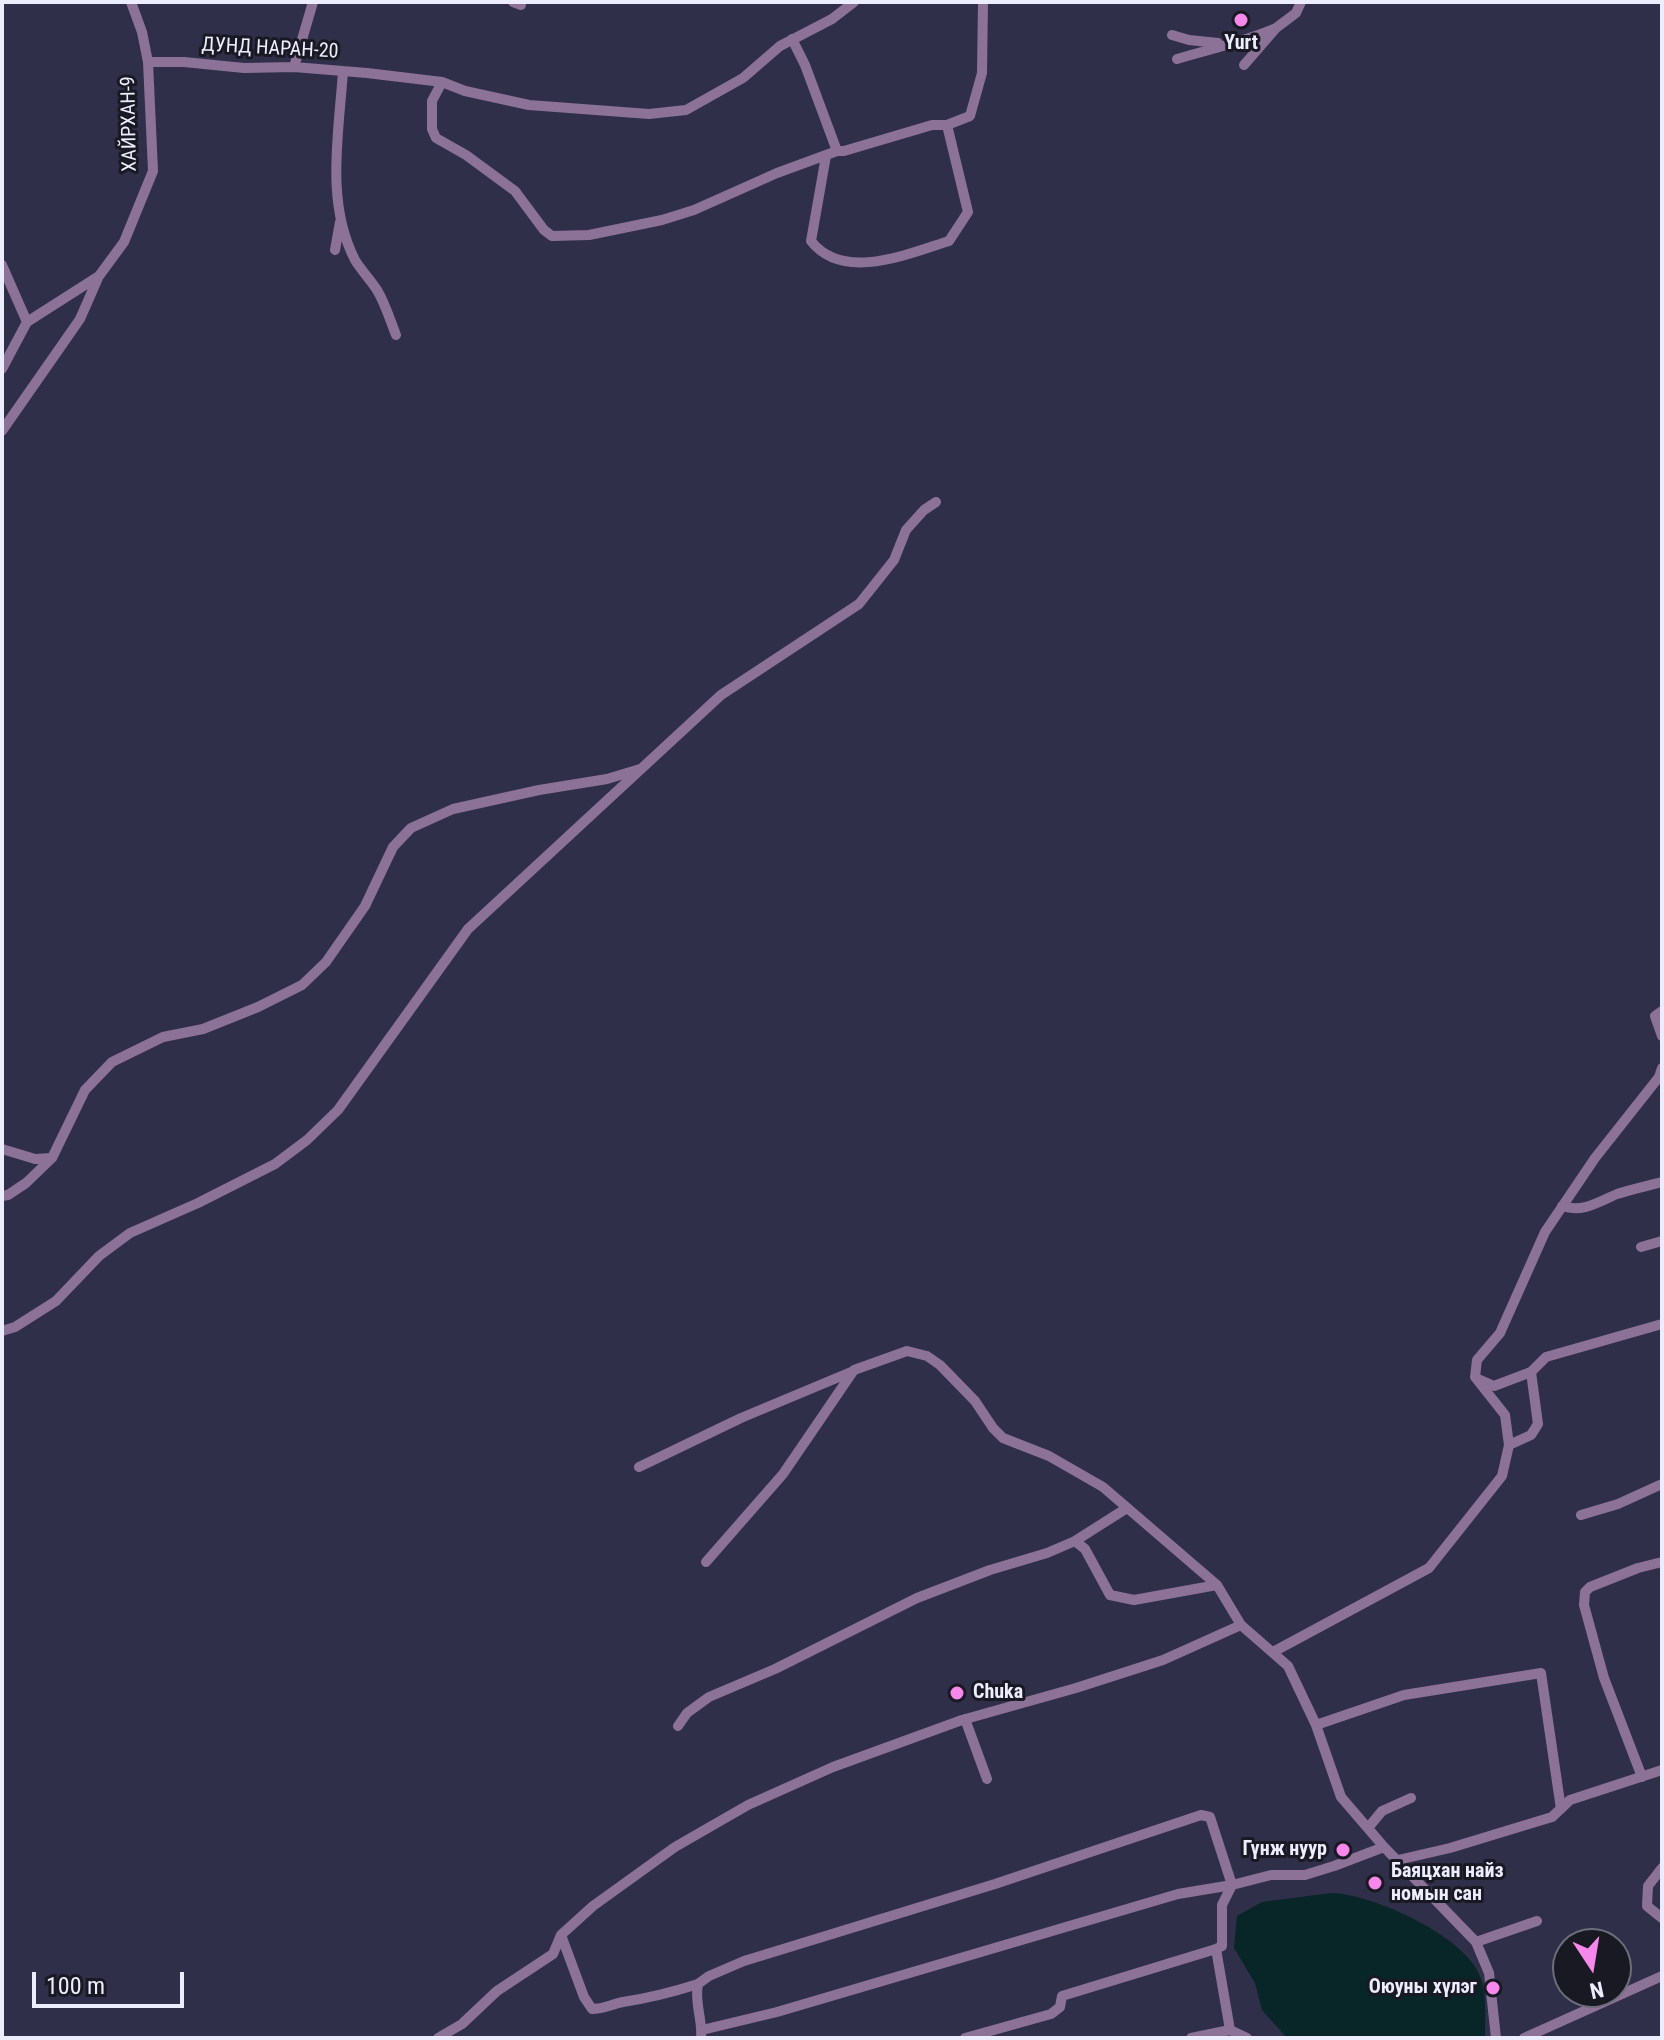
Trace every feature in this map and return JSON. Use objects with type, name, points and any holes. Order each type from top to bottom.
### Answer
[{"type":"street","name":"ХАЙРХАН-9","points":[[99,276],[124,242],[153,171],[148,62],[142,32],[131,2]]},
{"type":"street","points":[[294,67],[313,2]]},
{"type":"street","name":"ДУНД НАРАН-20","points":[[148,62],[343,71],[442,82],[465,91],[529,105],[649,114],[686,110],[743,78],[792,39],[832,19],[854,2]]},
{"type":"street","points":[[442,82],[432,101],[432,129],[436,138],[466,155],[515,191],[552,236],[589,235],[662,220],[832,154],[932,125],[947,125],[970,116],[982,73],[983,2]]},
{"type":"street","points":[[1244,65],[1276,28],[1296,13],[1301,2]]},
{"type":"street","points":[[1177,59],[1247,41],[1276,28]]},
{"type":"street","points":[[1172,35],[1228,44]]},
{"type":"street","points":[[792,39],[805,65],[832,154],[811,241],[821,254],[839,262],[890,259],[949,241],[968,212],[947,125]]},
{"type":"street","points":[[343,71],[337,156],[340,220],[355,260],[378,292],[396,335]]},
{"type":"street","points":[[335,250],[340,220]]},
{"type":"street","points":[[2,265],[27,322]]},
{"type":"street","points":[[2,369],[27,322],[99,276]]},
{"type":"street","points":[[2,431],[80,319],[99,276]]},
{"type":"street","points":[[2,1331],[15,1327],[56,1301],[99,1256],[130,1233],[275,1164],[307,1140],[338,1110],[468,929],[721,695],[859,604],[894,560],[906,530],[936,502]]},
{"type":"street","points":[[2,1196],[26,1183],[52,1158],[85,1090],[112,1062],[163,1037],[203,1029],[302,985],[326,962],[365,906],[393,847],[411,828],[453,809],[607,779],[645,767]]},
{"type":"street","points":[[1662,1011],[1655,1016],[1662,1036]]},
{"type":"street","points":[[1273,1652],[1429,1568],[1502,1476],[1509,1445],[1505,1415],[1475,1377],[1477,1360],[1500,1333],[1545,1232],[1595,1158],[1661,1075]]},
{"type":"street","points":[[2,1149],[35,1159],[52,1158]]},
{"type":"street","points":[[1562,1206],[1573,1210],[1586,1208],[1619,1194],[1662,1182]]},
{"type":"street","points":[[1641,1247],[1662,1241]]},
{"type":"street","points":[[1475,1377],[1494,1386],[1531,1372],[1546,1357],[1662,1324]]},
{"type":"street","points":[[639,1467],[741,1418],[854,1370],[907,1351],[927,1356],[954,1377],[1003,1438],[1049,1456],[1103,1487],[1217,1585],[1241,1625],[1288,1666],[1316,1725],[1341,1797],[1384,1847],[1476,1942],[1489,1973],[1496,2038]]},
{"type":"street","points":[[706,1562],[783,1474],[854,1370],[885,1354]]},
{"type":"street","points":[[1509,1445],[1531,1435],[1538,1424],[1531,1372]]},
{"type":"street","points":[[1581,1515],[1618,1504],[1662,1484]]},
{"type":"street","points":[[678,1726],[687,1713],[709,1697],[775,1669],[917,1598],[1075,1541],[1127,1508]]},
{"type":"street","points":[[1075,1541],[1085,1549],[1110,1595],[1134,1600],[1217,1585]]},
{"type":"street","points":[[1642,1777],[1604,1678],[1584,1605],[1585,1592],[1590,1587],[1638,1568],[1662,1562]]},
{"type":"street","points":[[438,2038],[462,2024],[497,1991],[553,1954],[561,1935],[593,1906],[675,1847],[748,1805],[833,1767],[965,1719],[1163,1660],[1241,1625]]},
{"type":"street","points":[[1316,1725],[1404,1695],[1541,1673],[1561,1809]]},
{"type":"street","points":[[965,1719],[987,1779]]},
{"type":"street","points":[[1398,1860],[1450,1848],[1552,1817],[1570,1800],[1662,1770]]},
{"type":"street","points":[[1368,1828],[1382,1811],[1411,1798]]},
{"type":"street","points":[[561,1935],[584,1997],[592,2009],[698,1984],[744,1961],[995,1884],[1201,1815],[1210,1817],[1232,1885],[1222,1905],[1222,1946],[1062,1996],[1060,2007],[1051,2014],[965,2038]]},
{"type":"street","points":[[698,1984],[695,1996],[701,2034],[1178,1894],[1271,1875],[1305,1875],[1384,1847]]},
{"type":"street","points":[[1662,1868],[1648,1886],[1647,1906],[1662,1918]]},
{"type":"street","points":[[1476,1942],[1537,1921]]},
{"type":"street","points":[[1216,1949],[1230,2030]]},
{"type":"street","points":[[1524,2038],[1662,1976]]},
{"type":"street","points":[[1191,2038],[1230,2030],[1247,2038]]},
{"type":"shaded area","points":[[1331,1893],[1368,1900],[1412,1918],[1452,1942],[1467,1956],[1483,1986],[1485,2038],[1287,2038],[1262,2010],[1255,1983],[1234,1948],[1237,1916],[1262,1902]]},
{"type":"place","name":"Yurt","points":[[1241,20]]},
{"type":"place","name":"Chuka","points":[[957,1693]]},
{"type":"place","name":"Гүнж нуур","points":[[1343,1850]]},
{"type":"place","name":"Баяцхан найз номын сан","points":[[1375,1883]]},
{"type":"place","name":"Оюуны хүлэг","points":[[1493,1988]]}]
